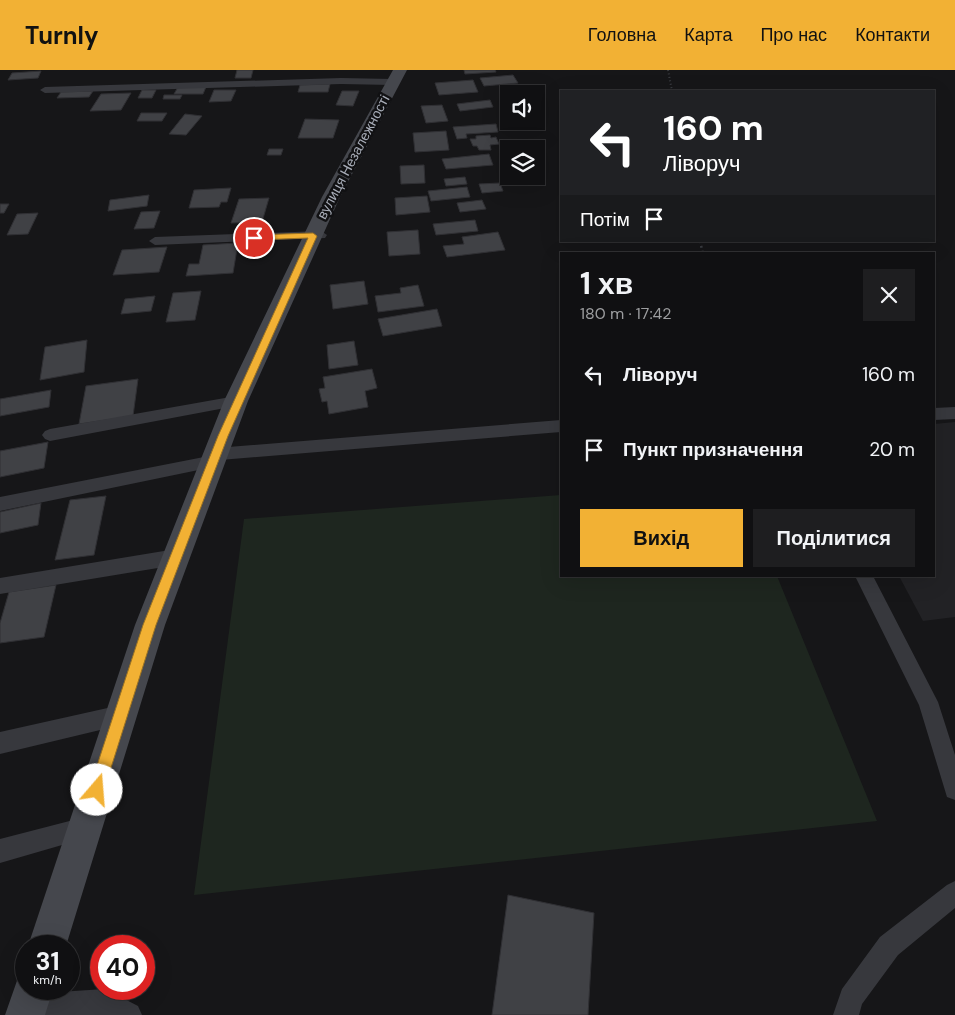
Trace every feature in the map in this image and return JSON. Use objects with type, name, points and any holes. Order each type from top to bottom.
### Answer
[{"type":"street","name":"вулиця Незалежності","points":[[51,935],[150,625],[236,401],[317,235],[331,197],[396,76]]},
{"type":"lane","points":[[45,90],[341,81],[396,76]]},
{"type":"lane","points":[[156,241],[317,235]]},
{"type":"lane","points":[[50,435],[236,401]]},
{"type":"lane","points":[[935,414],[955,413]]},
{"type":"lane","points":[[0,504],[215,457],[560,426]]},
{"type":"lane","points":[[0,586],[176,557]]},
{"type":"lane","points":[[865,577],[928,702],[955,789]]},
{"type":"lane","points":[[0,743],[121,715]]},
{"type":"lane","points":[[0,851],[85,828]]},
{"type":"lane","points":[[846,1015],[852,998],[888,946],[955,893]]},
{"type":"lane","points":[[28,1004],[106,1002],[128,1015]]},
{"type":"path","points":[[668,70],[672,90]]},
{"type":"shaded area","points":[[955,422],[955,617],[923,621],[900,577],[935,577],[935,424]]},
{"type":"shaded area","points":[[560,495],[560,577],[777,577],[877,821],[194,895],[244,519]]},
{"type":"building","points":[[237,70],[253,70],[251,78],[235,78]]},
{"type":"building","points":[[464,70],[495,70],[496,72],[465,74]]},
{"type":"building","points":[[41,71],[38,78],[8,80],[12,73]]},
{"type":"building","points":[[513,75],[518,83],[484,86],[480,78]]},
{"type":"building","points":[[473,80],[478,92],[439,95],[435,83]]},
{"type":"building","points":[[330,84],[328,92],[298,92],[300,85]]},
{"type":"building","points":[[178,87],[206,87],[203,94],[174,94]]},
{"type":"building","points":[[142,90],[156,90],[152,98],[138,98]]},
{"type":"building","points":[[214,90],[236,90],[231,101],[209,102]]},
{"type":"building","points":[[93,91],[89,97],[57,98],[61,92]]},
{"type":"building","points":[[342,91],[359,91],[353,106],[336,105]]},
{"type":"building","points":[[131,93],[121,110],[90,111],[101,94]]},
{"type":"building","points":[[164,95],[182,95],[180,99],[163,99]]},
{"type":"building","points":[[490,100],[493,107],[460,111],[457,104]]},
{"type":"building","points":[[442,105],[448,121],[426,123],[421,106]]},
{"type":"building","points":[[141,113],[167,113],[162,121],[137,121]]},
{"type":"building","points":[[185,114],[202,116],[186,135],[169,134]]},
{"type":"building","points":[[305,119],[339,120],[333,138],[298,138]]},
{"type":"building","points":[[496,124],[498,132],[466,134],[467,138],[457,139],[453,127]]},
{"type":"building","points":[[446,131],[449,150],[415,152],[413,133]]},
{"type":"building","points":[[490,135],[491,138],[496,137],[499,144],[490,145],[491,150],[479,150],[477,146],[473,146],[470,139],[476,139],[476,136]]},
{"type":"building","points":[[269,149],[283,149],[281,155],[267,155]]},
{"type":"building","points":[[489,154],[493,165],[446,169],[442,159]]},
{"type":"building","points":[[424,165],[425,183],[401,184],[400,166]]},
{"type":"building","points":[[465,177],[467,184],[446,186],[444,179]]},
{"type":"building","points":[[500,183],[503,191],[482,193],[479,184]]},
{"type":"building","points":[[467,187],[470,197],[431,201],[428,191]]},
{"type":"building","points":[[231,188],[227,202],[221,202],[219,207],[189,208],[194,190]]},
{"type":"building","points":[[149,195],[147,206],[108,211],[110,200]]},
{"type":"building","points":[[427,196],[430,212],[396,215],[395,198]]},
{"type":"building","points":[[269,198],[262,222],[231,223],[239,199]]},
{"type":"building","points":[[482,200],[486,209],[460,212],[457,203]]},
{"type":"building","points":[[0,204],[9,204],[4,213],[0,213]]},
{"type":"building","points":[[160,211],[154,228],[134,229],[141,212]]},
{"type":"building","points":[[38,213],[28,234],[7,235],[17,214]]},
{"type":"building","points":[[475,220],[478,231],[436,235],[433,224]]},
{"type":"building","points":[[418,230],[420,254],[389,256],[387,232]]},
{"type":"building","points":[[498,232],[505,250],[447,257],[443,246],[464,244],[462,237]]},
{"type":"building","points":[[238,243],[233,273],[186,276],[189,264],[199,264],[203,245]]},
{"type":"building","points":[[167,247],[159,272],[113,275],[122,250]]},
{"type":"building","points":[[364,281],[368,304],[333,309],[330,285]]},
{"type":"building","points":[[418,285],[424,306],[378,312],[375,296],[401,293],[400,288]]},
{"type":"building","points":[[201,291],[195,320],[166,322],[173,293]]},
{"type":"building","points":[[155,296],[151,311],[121,314],[125,299]]},
{"type":"building","points":[[437,309],[442,326],[383,336],[378,319]]},
{"type":"building","points":[[87,340],[84,372],[40,380],[45,347]]},
{"type":"building","points":[[354,341],[358,365],[329,369],[327,345]]},
{"type":"building","points":[[372,369],[377,388],[365,391],[368,407],[329,414],[327,401],[322,402],[319,389],[325,388],[323,377]]},
{"type":"building","points":[[138,379],[133,416],[79,424],[86,386]]},
{"type":"building","points":[[51,390],[49,407],[0,416],[0,399]]},
{"type":"building","points":[[48,442],[44,468],[0,477],[0,451]]},
{"type":"building","points":[[106,496],[94,555],[55,560],[70,500]]},
{"type":"building","points":[[41,503],[38,525],[0,533],[0,512]]},
{"type":"building","points":[[56,585],[44,637],[0,643],[0,623],[9,592]]},
{"type":"building","points":[[508,895],[594,913],[588,1015],[492,1015]]},
{"type":"route","points":[[97,790],[150,625],[236,401],[313,236],[254,238]]}]
